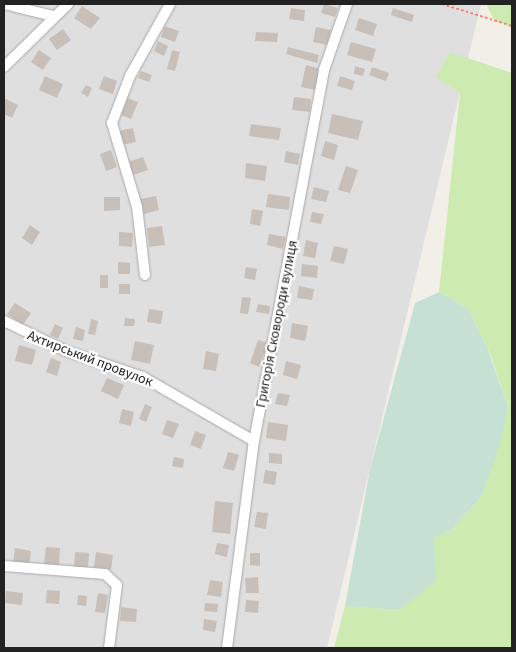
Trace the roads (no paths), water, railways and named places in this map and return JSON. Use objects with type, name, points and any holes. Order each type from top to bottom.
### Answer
[{"type":"street","points":[[4,4],[53,16]]},
{"type":"street","points":[[4,67],[53,16],[68,4]]},
{"type":"street","points":[[145,275],[137,207],[112,123],[130,76],[170,4]]},
{"type":"street","name":"Григорія Сковороди вулиця","points":[[227,648],[254,441],[324,70],[347,4]]},
{"type":"street","name":"Ахтирський провулок","points":[[4,321],[66,351],[143,376],[254,441]]},
{"type":"street","points":[[4,566],[105,574],[117,585],[110,648]]}]
